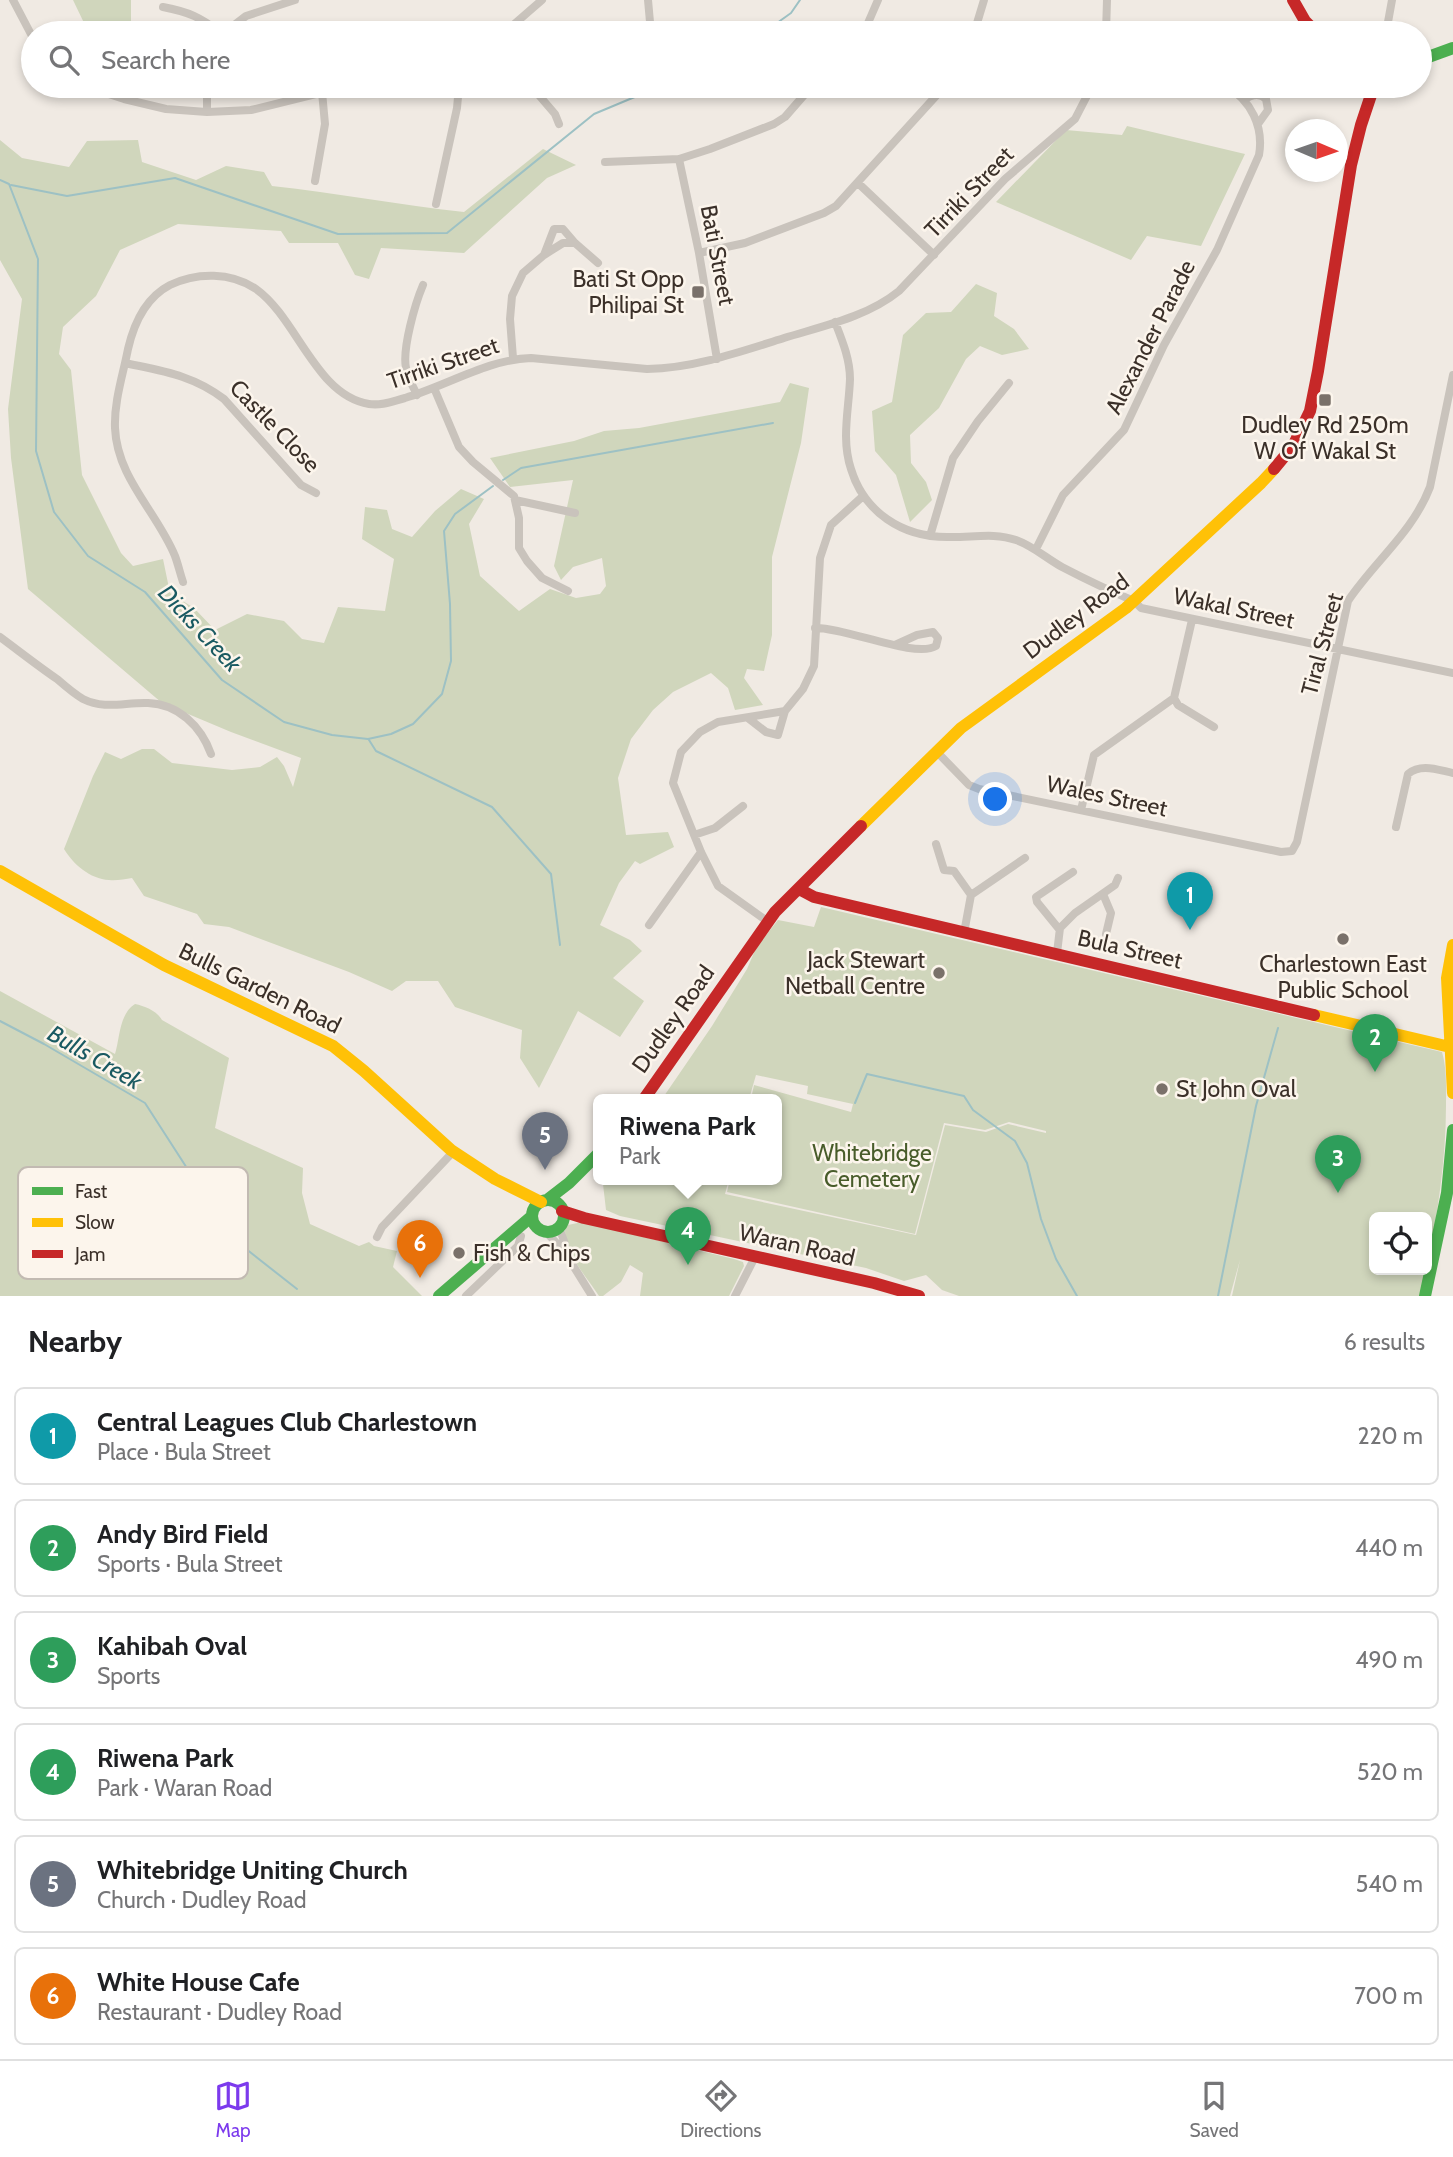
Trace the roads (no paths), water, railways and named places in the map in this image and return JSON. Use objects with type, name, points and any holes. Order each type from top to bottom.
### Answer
[{"type":"main road","points":[[1293,0],[1305,21]]},
{"type":"main road","points":[[1432,56],[1453,48]]},
{"type":"main road","name":"Dudley Road","points":[[647,1094],[767,921],[799,889],[961,728],[1135,601],[1261,483],[1284,458],[1301,433],[1310,411],[1339,233],[1363,116],[1370,98]]},
{"type":"main road","name":"Bulls Garden Road","points":[[0,872],[152,958],[333,1046],[352,1059],[453,1152],[518,1192],[538,1208]]},
{"type":"main road","name":"Bula Street","points":[[799,889],[814,897],[1452,1047]]},
{"type":"main road","points":[[1453,945],[1447,978],[1453,1093]]},
{"type":"main road","points":[[1425,1296],[1446,1197],[1453,1130]]},
{"type":"main road","points":[[439,1296],[593,1159]]},
{"type":"main road","points":[[500,1244],[521,1236],[553,1231],[561,1217],[569,1183]]},
{"type":"main road","points":[[544,1231],[533,1223],[538,1208],[554,1201],[561,1217]]},
{"type":"main road","name":"Waran Road","points":[[561,1217],[584,1218],[755,1257],[890,1292],[919,1296]]},
{"type":"street","points":[[13,0],[24,21]]},
{"type":"street","points":[[239,21],[246,16],[295,0]]},
{"type":"street","points":[[518,21],[542,0]]},
{"type":"street","points":[[648,0],[649,21]]},
{"type":"street","points":[[869,21],[878,0]]},
{"type":"street","points":[[978,21],[984,0]]},
{"type":"street","points":[[1106,21],[1107,0]]},
{"type":"street","points":[[1388,21],[1392,0]]},
{"type":"street","points":[[163,7],[187,12],[205,21]]},
{"type":"street","points":[[121,98],[166,109],[207,112],[251,110],[298,98]]},
{"type":"street","points":[[207,98],[207,112]]},
{"type":"street","points":[[314,181],[325,124],[323,98]]},
{"type":"street","points":[[436,204],[458,98]]},
{"type":"street","points":[[541,98],[555,114],[559,124]]},
{"type":"street","points":[[605,162],[679,159],[710,149],[774,124],[785,117],[802,98]]},
{"type":"street","points":[[699,253],[746,243],[824,214],[858,184],[934,98]]},
{"type":"street","name":"Tirriki Street","points":[[183,582],[174,555],[129,478],[117,444],[116,411],[134,326],[153,298],[166,288],[194,276],[226,277],[255,288],[281,314],[320,370],[338,389],[349,397],[369,404],[383,404],[417,395],[513,358],[648,369],[665,369],[717,359],[835,322],[890,299],[1005,179],[1075,119],[1086,98]]},
{"type":"street","name":"Alexander Parade","points":[[1036,549],[1063,495],[1124,430],[1168,337],[1217,250],[1245,189],[1261,143],[1258,124],[1241,98]]},
{"type":"street","name":"Alexander Parade","points":[[1244,100],[1248,98]]},
{"type":"street","name":"Alexander Parade","points":[[1258,124],[1268,110],[1265,98]]},
{"type":"street","name":"Bati Street","points":[[679,159],[699,253],[717,359]]},
{"type":"street","points":[[858,184],[934,255]]},
{"type":"street","points":[[544,255],[554,229],[564,229],[575,243],[598,263]]},
{"type":"street","points":[[513,358],[510,319],[512,296],[523,273],[563,243],[575,243]]},
{"type":"street","points":[[417,395],[406,371],[405,359],[416,301],[423,285]]},
{"type":"street","points":[[747,718],[766,732],[778,734],[785,711],[803,689],[814,666],[820,558],[831,525],[862,496],[850,467],[845,444],[850,377],[844,346],[835,322]]},
{"type":"street","name":"Castle Close","points":[[125,363],[180,375],[211,388],[301,485],[316,493]]},
{"type":"street","name":"Tiral Street","points":[[1281,852],[1292,851],[1297,842],[1348,601],[1417,516],[1424,501],[1430,487],[1453,374]]},
{"type":"street","points":[[930,536],[953,458],[978,421],[1009,383]]},
{"type":"street","points":[[434,388],[459,447],[514,496],[519,518],[519,548],[523,555],[542,578],[568,591]]},
{"type":"street","name":"Wakal Street","points":[[862,496],[884,518],[906,531],[930,536],[1002,536],[1019,541],[1064,568],[1135,601],[1140,608],[1453,673]]},
{"type":"street","points":[[515,500],[575,513]]},
{"type":"street","points":[[1081,810],[1094,755],[1174,698],[1192,620]]},
{"type":"street","points":[[815,628],[842,631],[895,645],[915,649],[932,649],[938,638],[933,632],[895,645]]},
{"type":"street","points":[[0,637],[84,699],[111,706],[148,703],[171,708],[197,727],[211,754]]},
{"type":"street","points":[[1174,698],[1178,705],[1214,727]]},
{"type":"street","points":[[767,921],[718,886],[673,783],[681,752],[700,732],[718,722],[785,711]]},
{"type":"street","name":"Wales Street","points":[[938,753],[968,785],[979,789],[1281,852]]},
{"type":"street","points":[[1396,827],[1408,774],[1427,767],[1453,773]]},
{"type":"street","points":[[694,835],[715,828],[743,806]]},
{"type":"street","points":[[936,844],[944,870],[954,871],[971,895]]},
{"type":"street","points":[[649,925],[701,852]]},
{"type":"street","points":[[964,933],[971,895],[1025,858]]},
{"type":"street","points":[[1059,929],[1037,902],[1036,897],[1073,872]]},
{"type":"street","points":[[1057,953],[1059,929],[1075,913],[1115,886],[1118,878]]},
{"type":"street","points":[[1102,894],[1111,913],[1106,934]]},
{"type":"street","points":[[377,1237],[382,1227],[453,1152]]},
{"type":"street","points":[[561,1217],[564,1251]]},
{"type":"street","points":[[544,1231],[564,1251],[592,1296]]},
{"type":"street","points":[[466,1296],[518,1246],[521,1236]]},
{"type":"street","points":[[736,1296],[755,1257]]},
{"type":"waterway","points":[[780,21],[791,13],[800,0]]},
{"type":"waterway","points":[[11,185],[67,196],[175,178],[338,234],[447,233],[594,114],[632,98]]},
{"type":"waterway","name":"Dicks Creek","points":[[0,180],[9,184],[38,259],[36,451],[54,512],[88,556],[145,592],[222,680],[284,722],[332,735],[368,739],[391,734],[413,724],[442,694],[451,661],[444,531],[455,514],[493,486]]},
{"type":"waterway","name":"Dicks Creek","points":[[503,480],[521,468],[773,423]]},
{"type":"waterway","points":[[369,740],[376,751],[492,807],[551,874],[560,945]]},
{"type":"waterway","name":"Bulls Creek","points":[[0,1021],[145,1103],[186,1167]]},
{"type":"waterway","points":[[1218,1296],[1256,1106],[1278,1028]]},
{"type":"waterway","points":[[855,1103],[867,1074],[964,1096],[973,1110],[1015,1141],[1027,1163],[1041,1219],[1056,1259],[1077,1296]]},
{"type":"waterway","name":"Bulls Creek","points":[[248,1251],[297,1289]]},
{"type":"place","name":"Bati St Opp Philipai St","points":[[698,292]]},
{"type":"place","name":"Dudley Rd 250m W Of Wakal St","points":[[1325,400]]},
{"type":"place","name":"Central Leagues Club Charlestown","points":[[1190,930]]},
{"type":"place","name":"Charlestown East Public School","points":[[1343,939]]},
{"type":"place","name":"Jack Stewart Netball Centre","points":[[939,973]]},
{"type":"place","name":"Andy Bird Field","points":[[1375,1072]]},
{"type":"place","name":"St John Oval","points":[[1162,1089]]},
{"type":"place","name":"Whitebridge Uniting Church","points":[[545,1170]]},
{"type":"place","name":"Kahibah Oval","points":[[1338,1193]]},
{"type":"place","name":"Fish & Chips","points":[[459,1253]]},
{"type":"place","name":"Riwena Park","points":[[688,1265]]},
{"type":"place","name":"White House Cafe","points":[[420,1278]]},
{"type":"park label","name":"Whitebridge Cemetery","points":[[872,1166]]}]
